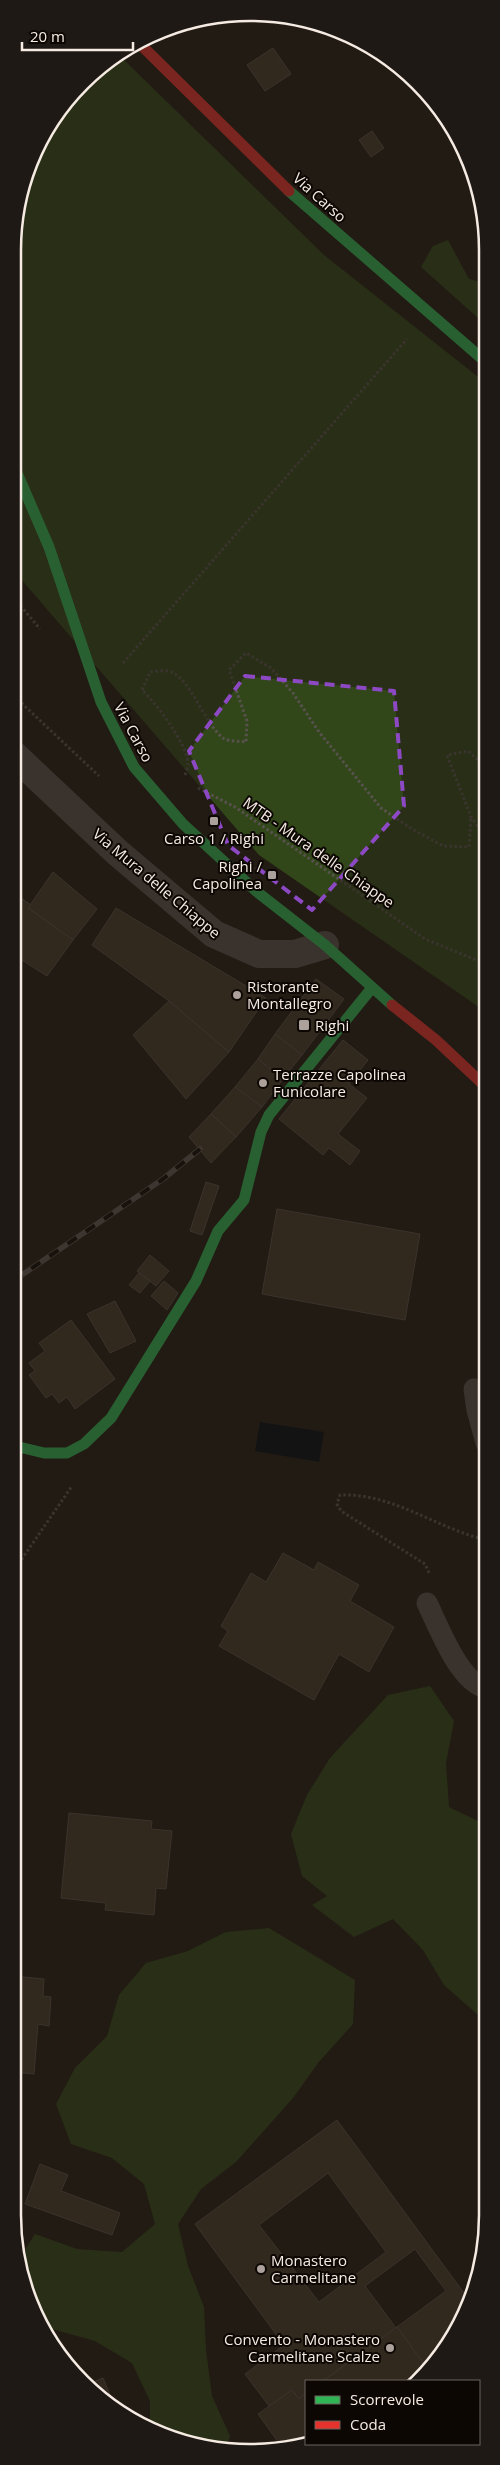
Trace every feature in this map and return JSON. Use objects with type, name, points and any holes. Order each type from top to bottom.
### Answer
[{"type":"street","name":"Via Carso","points":[[144,48],[294,195],[479,357]]},
{"type":"street","name":"Via Carso","points":[[21,482],[49,547],[98,691],[134,767],[183,824],[256,891],[325,945],[371,989],[436,1040],[479,1080]]},
{"type":"street","name":"Via Mura delle Chiappe","points":[[21,762],[118,854],[214,934],[258,954],[295,954],[325,945]]},
{"type":"street","points":[[21,1447],[56,1454],[67,1453],[84,1444],[111,1418],[196,1281],[218,1231],[244,1200],[261,1132],[269,1115],[371,989]]},
{"type":"lane","points":[[474,1389],[479,1417]]},
{"type":"lane","points":[[427,1604],[462,1670],[479,1686]]},
{"type":"path","points":[[98,691],[430,313]]},
{"type":"path","points":[[183,783],[188,763],[175,732],[157,704],[142,690],[150,672],[169,671],[176,673],[209,723],[225,739],[246,742],[247,721],[229,670],[246,653],[271,668],[293,693],[319,732],[381,808],[412,829],[443,846],[469,847],[471,818]]},
{"type":"path","points":[[21,703],[106,783]]},
{"type":"path","points":[[479,761],[468,751],[447,755],[471,818],[479,828]]},
{"type":"path","name":"MTB - Mura delle Chiappe","points":[[190,785],[235,807],[425,939],[479,961]]},
{"type":"path","points":[[428,1580],[429,1575],[425,1564],[341,1511],[337,1504],[340,1495],[355,1494],[404,1506],[479,1538]]},
{"type":"highlighted area","points":[[245,676],[394,691],[404,806],[312,910],[228,845],[189,751]]},
{"type":"green space","points":[[124,60],[324,255],[479,378],[479,1007],[259,855],[21,579],[21,250],[23,220],[33,176],[45,149],[60,123],[88,88]]},
{"type":"green space","points":[[448,240],[469,279],[479,282],[479,319],[421,267],[433,246]]},
{"type":"green space","points":[[430,1686],[454,1721],[446,1763],[449,1807],[479,1822],[479,2015],[444,1985],[423,1950],[393,1919],[354,1937],[312,1905],[327,1896],[302,1876],[291,1834],[307,1795],[330,1758],[388,1695]]},
{"type":"green space","points":[[269,1928],[355,1980],[353,2024],[318,2063],[293,2098],[236,2162],[201,2189],[178,2224],[188,2266],[204,2307],[206,2350],[212,2396],[230,2436],[228,2443],[176,2432],[150,2420],[150,2401],[132,2363],[95,2341],[52,2329],[33,2289],[24,2251],[35,2234],[77,2249],[122,2252],[155,2224],[144,2184],[112,2158],[71,2144],[56,2104],[75,2068],[107,2036],[119,1995],[146,1963],[188,1951],[226,1932]]},
{"type":"shaded area","points":[[260,1422],[324,1432],[319,1462],[255,1451]]},
{"type":"building","points":[[273,48],[291,74],[265,91],[247,65]]},
{"type":"building","points":[[372,131],[384,148],[371,157],[359,140]]},
{"type":"building","points":[[53,872],[97,909],[73,940],[28,908]]},
{"type":"building","points":[[21,898],[31,905],[28,908],[73,940],[47,976],[21,959]]},
{"type":"building","points":[[116,908],[266,998],[229,1052],[169,1001],[92,945]]},
{"type":"building","points":[[316,979],[344,999],[302,1055],[275,1034]]},
{"type":"building","points":[[169,1001],[229,1052],[186,1099],[133,1035]]},
{"type":"building","points":[[275,1034],[302,1055],[283,1079],[258,1059]]},
{"type":"building","points":[[343,1040],[368,1060],[349,1084],[367,1098],[338,1134],[360,1151],[350,1165],[329,1148],[323,1155],[279,1119]]},
{"type":"building","points":[[258,1059],[283,1079],[262,1107],[235,1087]]},
{"type":"building","points":[[235,1087],[262,1107],[236,1137],[211,1114]]},
{"type":"building","points":[[211,1114],[236,1137],[211,1163],[189,1137]]},
{"type":"building","points":[[206,1182],[219,1186],[202,1235],[190,1231]]},
{"type":"building","points":[[277,1209],[420,1234],[405,1320],[262,1294]]},
{"type":"building","points":[[150,1255],[169,1271],[156,1286],[137,1271]]},
{"type":"building","points":[[139,1273],[150,1281],[140,1293],[129,1285]]},
{"type":"building","points":[[164,1281],[178,1293],[167,1310],[151,1296]]},
{"type":"building","points":[[115,1301],[136,1341],[110,1353],[87,1314]]},
{"type":"building","points":[[71,1320],[115,1379],[75,1409],[67,1397],[59,1403],[52,1394],[46,1398],[29,1375],[35,1371],[29,1363],[45,1351],[39,1343]]},
{"type":"building","points":[[283,1553],[314,1570],[318,1562],[359,1585],[350,1601],[394,1627],[369,1672],[339,1654],[314,1700],[219,1646],[228,1631],[221,1626],[251,1573],[266,1582]]},
{"type":"building","points":[[69,1813],[152,1821],[151,1829],[172,1831],[166,1889],[156,1888],[154,1915],[105,1910],[106,1903],[61,1898]]},
{"type":"building","points":[[21,1977],[44,1979],[43,1996],[51,1997],[49,2026],[38,2024],[34,2074],[21,2073]]},
{"type":"building","name":"Monastero Carmelitane","points":[[337,2120],[465,2294],[448,2329],[424,2364],[397,2327],[446,2291],[415,2249],[365,2286],[396,2328],[324,2380],[305,2380],[305,2394],[299,2399],[292,2390],[269,2406],[245,2374],[284,2345],[195,2224]],"holes":[[[328,2173],[386,2252],[319,2302],[259,2225]]]},
{"type":"building","points":[[40,2164],[68,2175],[61,2191],[120,2213],[112,2235],[25,2204]]},
{"type":"building","name":"Convento - Monastero Carmelitane Scalze","points":[[397,2327],[424,2364],[407,2380],[324,2380]]},
{"type":"building","points":[[103,2378],[110,2396],[99,2387],[93,2382]]},
{"type":"building","name":"Convento - Monastero Carmelitane Scalze","points":[[292,2390],[299,2399],[305,2394],[305,2437],[278,2442],[258,2414]]},
{"type":"railway","points":[[21,1276],[163,1179],[200,1149]]},
{"type":"traffic: fast","points":[[289,191],[479,356]]},
{"type":"traffic: fast","points":[[21,482],[49,547],[101,702],[134,767],[183,824],[256,891],[325,945],[392,1005]]},
{"type":"traffic: fast","points":[[21,1447],[44,1453],[67,1453],[84,1444],[111,1418],[196,1281],[218,1231],[244,1200],[261,1132],[269,1115],[371,989]]},
{"type":"traffic: jam","points":[[144,48],[289,191]]},
{"type":"traffic: jam","points":[[392,1005],[436,1040],[479,1080]]},
{"type":"place","name":"Carso 1 / Righi","points":[[214,821]]},
{"type":"place","name":"Righi / Capolinea","points":[[272,875]]},
{"type":"place","name":"Ristorante Montallegro","points":[[237,995]]},
{"type":"place","name":"Righi","points":[[304,1025]]},
{"type":"place","name":"Terrazze Capolinea Funicolare","points":[[263,1083]]},
{"type":"place","name":"Monastero Carmelitane","points":[[261,2269]]},
{"type":"place","name":"Convento - Monastero Carmelitane Scalze","points":[[390,2348]]}]
